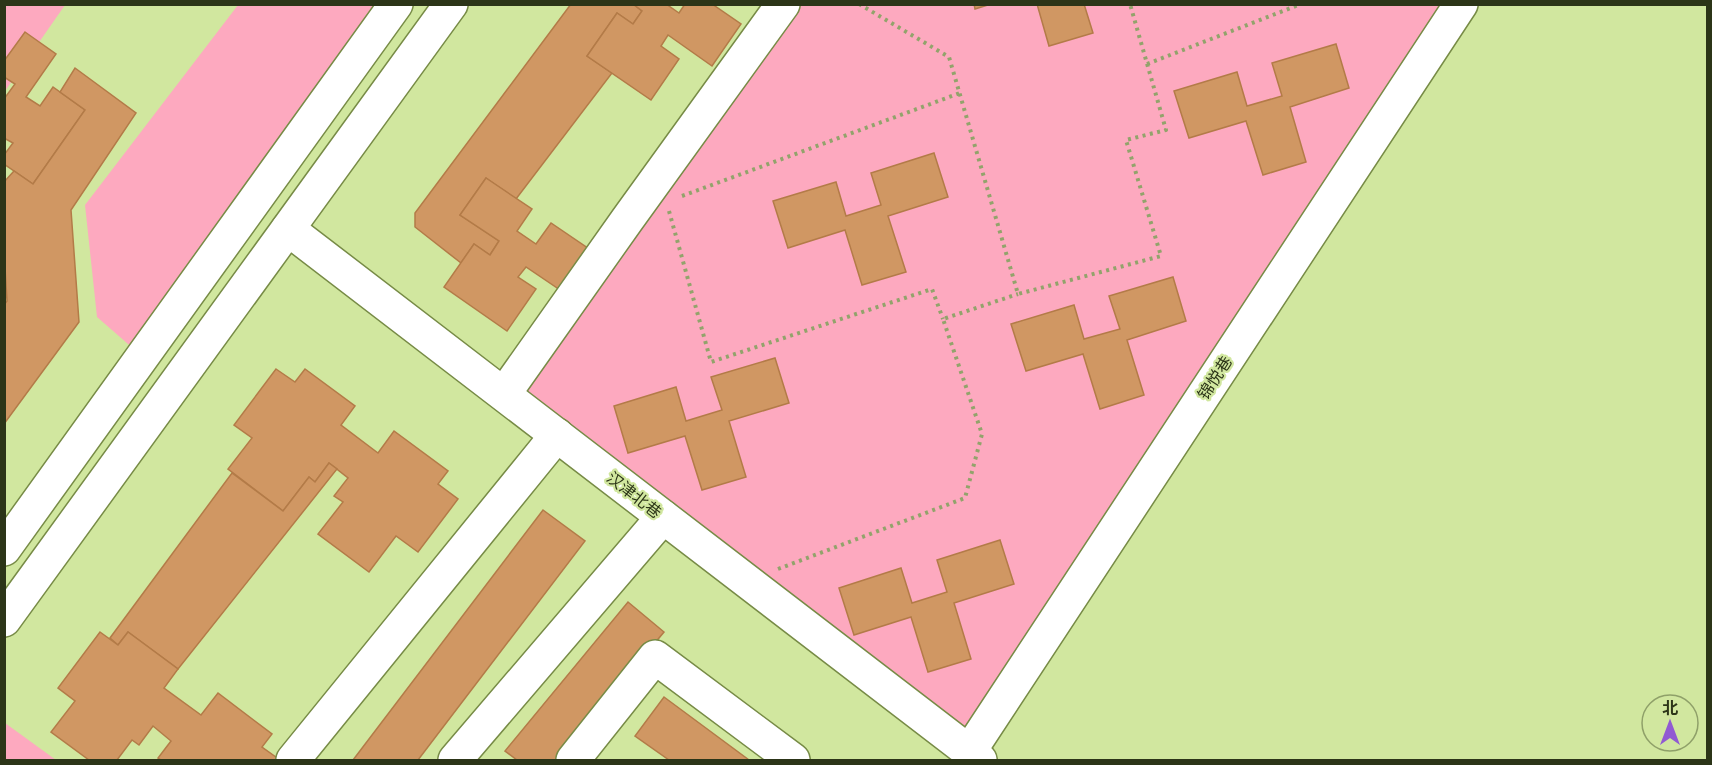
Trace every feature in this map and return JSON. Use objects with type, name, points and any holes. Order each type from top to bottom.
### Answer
[{"type":"street","points":[[4,549],[396,4]]},
{"type":"street","points":[[4,620],[451,4]]},
{"type":"street","points":[[504,394],[783,4]]},
{"type":"street","name":"锦悦巷","points":[[975,756],[1461,4]]},
{"type":"street","name":"汉津北巷","points":[[288,229],[975,756]]},
{"type":"street","points":[[293,760],[557,435]]},
{"type":"street","points":[[455,760],[663,517]]},
{"type":"street","points":[[573,760],[655,657],[793,760]]},
{"type":"path","points":[[859,4],[949,57],[1018,294]]},
{"type":"path","points":[[943,319],[1018,294],[1161,256],[1126,140],[1166,130],[1130,4]]},
{"type":"path","points":[[1147,64],[1301,4]]},
{"type":"path","points":[[677,198],[960,93]]},
{"type":"path","points":[[627,220],[667,202],[711,362],[932,289],[982,434],[965,498],[747,581]]},
{"type":"shaded area","points":[[5,5],[65,5],[5,91]]},
{"type":"shaded area","points":[[238,5],[396,5],[143,357],[97,317],[85,205]]},
{"type":"shaded area","points":[[776,5],[1456,5],[969,737],[497,384]]},
{"type":"shaded area","points":[[5,723],[56,760],[5,760]]},
{"type":"building","points":[[571,4],[633,4],[642,11],[633,24],[617,13],[587,56],[612,73],[516,199],[486,178],[460,215],[499,241],[490,255],[474,244],[461,263],[415,227],[415,213]]},
{"type":"building","points":[[633,4],[666,4],[679,13],[685,4],[712,4],[741,24],[712,66],[668,35],[661,46],[679,59],[651,100],[587,56],[617,13],[633,24],[642,11]]},
{"type":"building","points":[[974,4],[991,4],[975,9]]},
{"type":"building","points":[[1037,4],[1084,4],[1093,33],[1049,46]]},
{"type":"building","points":[[25,32],[56,54],[26,97],[40,106],[53,87],[85,110],[33,184],[4,164],[4,155],[13,143],[4,138],[4,99],[15,84],[4,77],[4,61]]},
{"type":"building","points":[[1336,44],[1349,88],[1290,107],[1306,162],[1263,175],[1246,121],[1189,138],[1174,91],[1237,72],[1247,106],[1282,96],[1272,63]]},
{"type":"building","points":[[75,68],[136,113],[71,210],[79,322],[4,424],[4,305],[7,301],[4,182],[14,171],[33,184],[85,110],[60,92]]},
{"type":"building","points":[[934,153],[948,197],[888,216],[906,272],[862,285],[845,230],[788,248],[773,201],[836,182],[846,216],[881,205],[871,173]]},
{"type":"building","points":[[486,178],[532,209],[517,231],[536,244],[551,223],[598,255],[569,296],[526,267],[518,277],[536,289],[507,331],[444,287],[474,244],[490,255],[499,241],[460,215]]},
{"type":"building","points":[[1173,277],[1186,321],[1127,340],[1144,395],[1100,409],[1083,354],[1026,371],[1011,324],[1074,305],[1084,339],[1120,329],[1109,296]]},
{"type":"building","points":[[775,358],[789,403],[729,421],[746,477],[702,490],[685,436],[628,453],[614,406],[676,387],[686,421],[722,410],[711,377]]},
{"type":"building","points":[[276,369],[295,382],[305,369],[355,406],[341,425],[378,453],[394,431],[448,471],[438,484],[458,499],[418,552],[396,536],[369,572],[318,534],[343,502],[334,496],[348,478],[329,463],[315,482],[309,477],[283,511],[228,469],[252,438],[234,425]]},
{"type":"building","points":[[329,463],[337,469],[178,669],[128,632],[118,645],[110,638],[232,473],[283,511],[309,477],[315,482]]},
{"type":"building","points":[[543,510],[585,541],[418,760],[353,760]]},
{"type":"building","points":[[1000,540],[1014,584],[954,603],[971,659],[928,672],[911,617],[854,635],[839,588],[901,568],[912,603],[947,592],[937,560]]},
{"type":"building","points":[[628,602],[664,632],[557,760],[517,760],[505,751]]},
{"type":"building","points":[[100,632],[118,645],[128,632],[178,669],[164,688],[201,715],[218,693],[272,734],[262,747],[280,760],[161,760],[158,758],[171,741],[153,726],[139,745],[132,740],[117,760],[89,760],[51,732],[75,701],[58,688]]},
{"type":"building","points":[[664,697],[749,760],[669,760],[635,736]]}]
